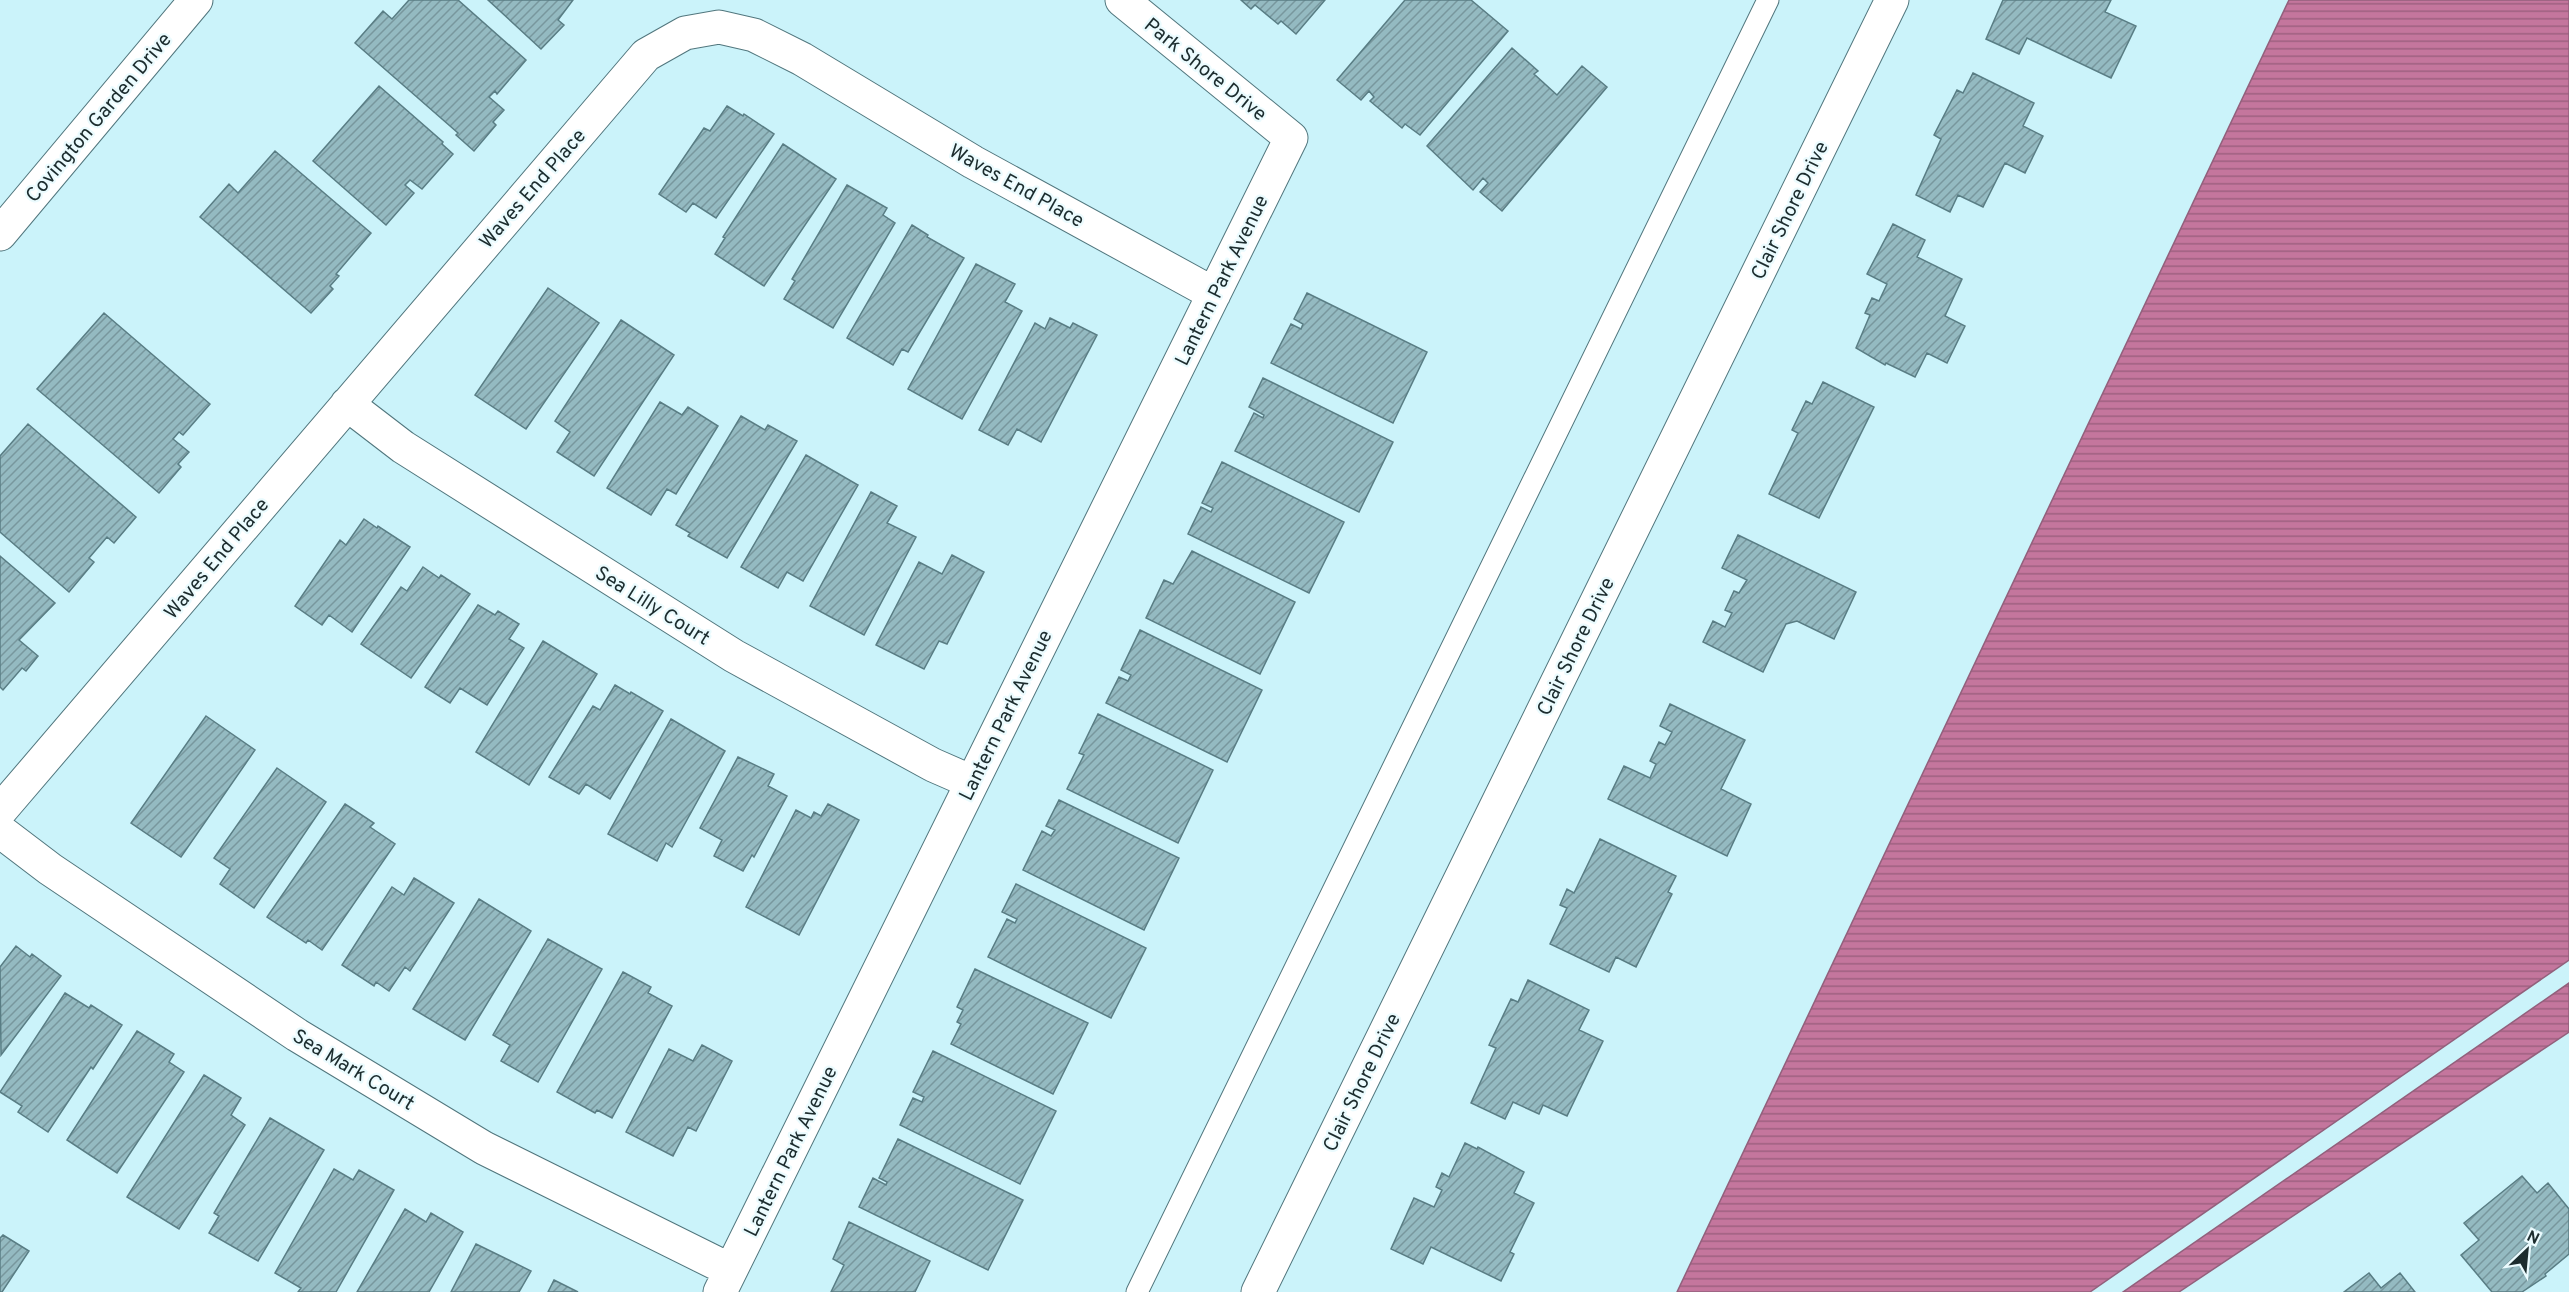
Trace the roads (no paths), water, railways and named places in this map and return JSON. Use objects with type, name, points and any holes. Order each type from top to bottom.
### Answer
[{"type":"street","name":"Covington Garden Drive","points":[[0,234],[196,0]]},
{"type":"street","name":"Park Shore Drive","points":[[1122,0],[1291,138]]},
{"type":"street","name":"Clair Shore Drive","points":[[1258,1292],[1892,0]]},
{"type":"street","name":"Waves End Place","points":[[0,811],[646,55],[685,33],[719,27],[754,35],[801,59],[973,162],[1214,294]]},
{"type":"street","name":"Lantern Park Avenue","points":[[725,1281],[1291,138]]},
{"type":"street","name":"Sea Lilly Court","points":[[347,404],[403,447],[734,656],[933,765],[972,782]]},
{"type":"street","name":"Sea Mark Court","points":[[0,831],[50,869],[297,1035],[474,1142],[725,1281]]},
{"type":"lane","points":[[1137,1292],[1768,0]]}]
